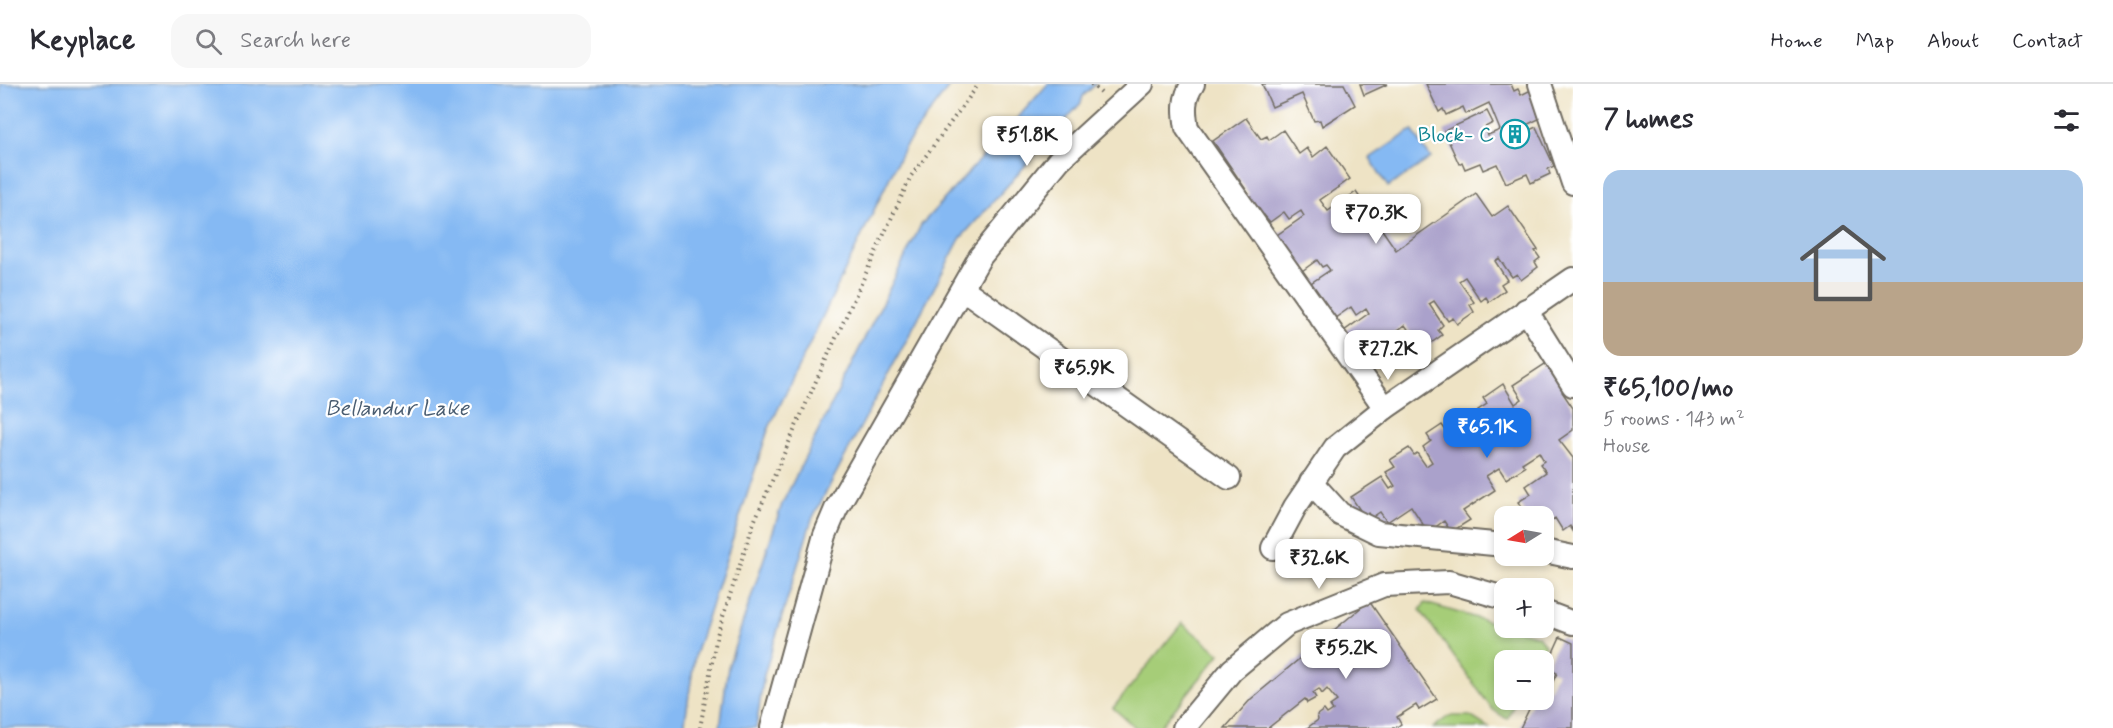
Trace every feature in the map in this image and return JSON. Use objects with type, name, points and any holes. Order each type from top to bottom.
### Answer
[{"type":"street","points":[[772,728],[825,535],[836,509],[980,257],[1059,160],[1142,84]]},
{"type":"street","points":[[1193,84],[1185,96],[1184,113],[1187,128],[1385,408]]},
{"type":"street","points":[[1540,84],[1573,183]]},
{"type":"street","points":[[1273,548],[1311,482],[1335,448],[1385,408],[1573,279]]},
{"type":"street","points":[[963,289],[1230,478]]},
{"type":"street","points":[[1526,310],[1573,385]]},
{"type":"street","points":[[1311,482],[1340,514],[1379,533],[1494,544]]},
{"type":"street","points":[[1554,553],[1573,557]]},
{"type":"street","points":[[1184,728],[1232,670],[1287,624],[1384,585],[1449,582],[1494,595]]},
{"type":"street","points":[[1554,616],[1573,623]]},
{"type":"path","points":[[700,728],[717,635],[759,512],[911,176],[979,84]]},
{"type":"path","points":[[1091,84],[1097,89]]},
{"type":"green space","points":[[1425,603],[1494,623],[1494,638],[1540,638],[1545,645],[1542,650],[1494,650],[1494,710],[1512,710],[1507,719],[1492,709],[1420,610]]},
{"type":"green space","points":[[1182,623],[1220,654],[1159,728],[1136,728],[1113,708]]},
{"type":"green space","points":[[1449,716],[1470,716],[1489,728],[1433,728]]},
{"type":"water","name":"Bellandur Lake","points":[[0,84],[951,84],[904,148],[768,430],[695,655],[684,728],[0,728]]},
{"type":"water","points":[[1048,84],[1096,84],[1083,96],[1081,103],[960,239],[812,519],[764,675],[756,728],[720,728],[728,667],[782,504],[921,225]]},
{"type":"water","points":[[1412,130],[1431,158],[1388,187],[1370,158]]},
{"type":"building","points":[[1262,84],[1344,84],[1355,105],[1322,126],[1320,120],[1314,121],[1302,94],[1272,107]]},
{"type":"building","name":"Block- C","points":[[1360,84],[1388,84],[1364,95]]},
{"type":"building","name":"Block- C","points":[[1426,84],[1511,84],[1514,91],[1518,89],[1521,95],[1531,90],[1543,117],[1520,128],[1523,133],[1536,127],[1554,166],[1548,169],[1550,174],[1531,183],[1527,174],[1506,183],[1497,164],[1483,170],[1480,163],[1465,169],[1462,162],[1459,164],[1444,131],[1487,111],[1493,123],[1485,127],[1488,135],[1500,130],[1489,103],[1466,114],[1463,107],[1446,115],[1443,109],[1439,112]]},
{"type":"building","points":[[1246,118],[1261,139],[1267,136],[1269,140],[1283,130],[1299,154],[1307,148],[1313,157],[1327,146],[1350,179],[1320,200],[1328,211],[1356,192],[1396,250],[1476,194],[1492,217],[1508,206],[1538,250],[1535,251],[1540,258],[1535,262],[1538,267],[1521,280],[1517,274],[1512,277],[1499,258],[1495,261],[1507,280],[1501,284],[1505,290],[1489,302],[1486,297],[1481,301],[1465,277],[1459,281],[1474,302],[1470,305],[1474,312],[1457,324],[1453,318],[1448,321],[1434,301],[1429,304],[1443,325],[1438,330],[1442,335],[1427,346],[1421,339],[1417,342],[1405,325],[1394,333],[1406,350],[1389,362],[1383,353],[1367,365],[1344,331],[1369,313],[1366,308],[1356,315],[1351,307],[1335,318],[1310,294],[1316,290],[1311,283],[1330,270],[1326,265],[1322,267],[1317,260],[1302,271],[1297,263],[1291,267],[1276,246],[1282,241],[1277,235],[1304,216],[1301,211],[1289,219],[1284,212],[1270,222],[1264,215],[1259,219],[1244,197],[1249,194],[1213,141]]},
{"type":"building","points":[[1551,360],[1570,387],[1562,392],[1573,408],[1573,430],[1559,440],[1573,458],[1573,531],[1570,526],[1563,531],[1554,519],[1554,506],[1521,506],[1518,502],[1531,494],[1526,486],[1546,472],[1540,464],[1544,461],[1539,452],[1522,463],[1525,467],[1506,479],[1499,468],[1486,476],[1495,490],[1463,511],[1470,520],[1451,532],[1444,521],[1428,532],[1411,506],[1387,522],[1380,512],[1371,518],[1368,513],[1364,516],[1351,497],[1382,477],[1390,489],[1395,486],[1386,472],[1395,467],[1390,460],[1409,448],[1414,455],[1417,453],[1426,466],[1432,462],[1423,447],[1431,441],[1427,435],[1442,425],[1447,432],[1458,425],[1464,433],[1482,421],[1485,425],[1487,423],[1478,410],[1487,404],[1483,398],[1503,384],[1515,404],[1522,399],[1513,385]]},
{"type":"building","points":[[1369,601],[1437,699],[1419,710],[1416,705],[1397,717],[1401,724],[1395,728],[1307,728],[1318,720],[1317,715],[1324,710],[1327,714],[1333,710],[1330,706],[1337,701],[1327,689],[1322,694],[1319,689],[1313,693],[1316,698],[1307,703],[1305,699],[1268,728],[1225,728],[1251,699]]},
{"type":"building","points":[[1560,637],[1573,643],[1573,728],[1520,728],[1529,710],[1554,710],[1554,679],[1557,673],[1554,672],[1554,650]]},
{"type":"place","name":"Block- C","points":[[1515,134]]}]
